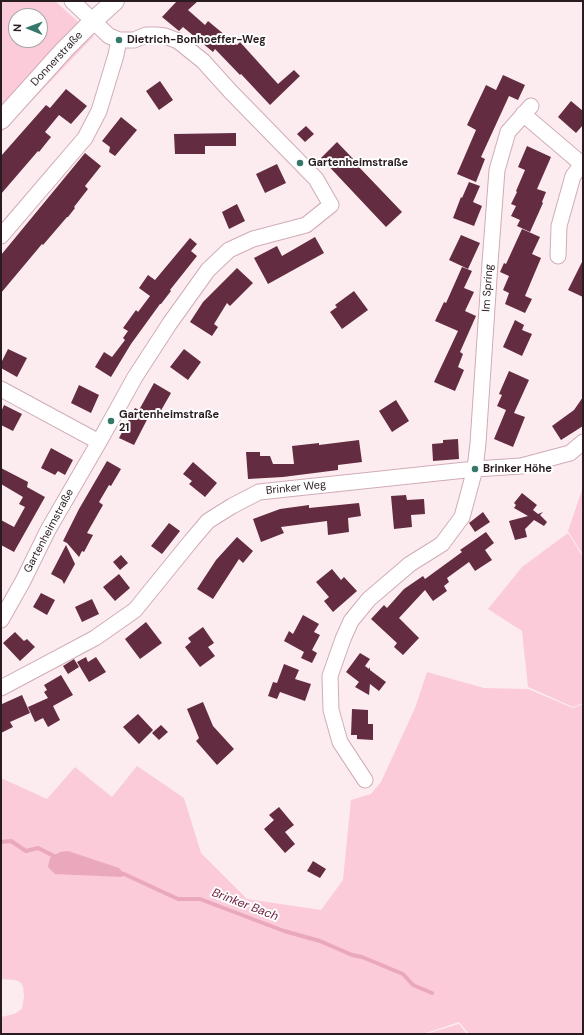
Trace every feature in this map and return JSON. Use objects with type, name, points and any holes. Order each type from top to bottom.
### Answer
[{"type":"main road","name":"Donnerstraße","points":[[1,120],[64,50],[115,1]]},
{"type":"street","points":[[1,236],[85,138],[99,111],[116,55],[119,40],[109,36],[72,1]]},
{"type":"street","name":"Gartenheimstraße","points":[[1,620],[23,581],[48,530],[135,377],[170,323],[208,270],[229,250],[253,240],[306,225],[331,206],[316,179],[231,92],[203,61],[178,41],[165,36],[156,35],[146,35],[134,40],[119,40]]},
{"type":"street","name":"Im Spring","points":[[474,469],[478,443],[497,170],[508,132],[527,110],[583,164],[573,176],[559,226],[558,256]]},
{"type":"street","points":[[1,389],[99,442]]},
{"type":"street","name":"Brinker Weg","points":[[1,688],[95,638],[135,610],[190,541],[208,521],[259,492],[474,469],[521,466],[570,454],[583,442]]},
{"type":"street","points":[[365,780],[340,742],[331,710],[330,676],[342,639],[351,621],[369,599],[410,564],[442,544],[462,517],[474,469]]},
{"type":"shaded area","points":[[1,1],[55,1],[94,36],[1,133]]},
{"type":"shaded area","points":[[583,487],[583,555],[568,531]]},
{"type":"shaded area","points":[[568,533],[583,557],[583,703],[573,707],[528,687],[522,631],[488,609],[522,567]]},
{"type":"shaded area","points":[[427,672],[484,688],[528,689],[573,708],[583,704],[583,1034],[469,1034],[459,1022],[423,1034],[1,1034],[1,1017],[14,1014],[22,1009],[24,996],[23,986],[20,982],[1,979],[1,778],[47,799],[75,767],[112,797],[137,766],[184,798],[201,853],[247,899],[321,910],[343,880],[351,800],[371,794],[381,782],[415,708]]},
{"type":"shaded area","points":[[68,851],[119,868],[124,874],[122,877],[55,874],[48,867],[50,858],[60,852]]},
{"type":"shaded area","points":[[459,1024],[467,1034],[426,1034]]},
{"type":"building","points":[[177,1],[198,1],[188,10],[205,25],[208,21],[237,45],[240,42],[278,84],[294,70],[300,76],[270,105],[215,49],[213,52],[183,27],[179,31],[162,17]]},
{"type":"building","points":[[503,75],[525,85],[518,100],[509,96],[481,157],[485,159],[476,182],[457,174],[476,130],[467,125],[486,85],[496,90]]},
{"type":"building","points":[[160,81],[173,100],[159,110],[146,91]]},
{"type":"building","points":[[66,89],[87,106],[71,124],[59,115],[45,132],[51,137],[1,194],[1,156],[46,105],[50,108]]},
{"type":"building","points":[[571,101],[583,111],[583,125],[576,133],[558,117]]},
{"type":"building","points":[[121,117],[137,130],[115,156],[109,152],[110,147],[102,141]]},
{"type":"building","points":[[306,126],[314,134],[305,142],[297,134]]},
{"type":"building","points":[[236,133],[236,146],[205,146],[205,154],[175,154],[174,134]]},
{"type":"building","points":[[337,142],[402,212],[386,227],[321,158]]},
{"type":"building","points":[[527,146],[551,157],[537,189],[546,192],[542,202],[543,203],[530,232],[517,226],[520,220],[511,216],[516,206],[511,204],[525,170],[518,167]]},
{"type":"building","points":[[85,153],[101,166],[85,186],[88,189],[68,217],[43,245],[42,244],[1,293],[1,255]]},
{"type":"building","points":[[277,164],[286,183],[265,193],[256,174]]},
{"type":"building","points":[[469,182],[480,186],[473,202],[482,206],[474,226],[453,218],[461,197],[462,198]]},
{"type":"building","points":[[237,204],[245,221],[229,229],[222,212]]},
{"type":"building","points":[[522,229],[540,237],[532,254],[541,258],[525,296],[532,299],[525,313],[505,304],[509,293],[503,290],[509,276],[500,272],[504,263],[506,264]]},
{"type":"building","points":[[461,235],[480,243],[468,269],[449,260]]},
{"type":"building","points":[[315,237],[324,253],[268,284],[254,258],[277,246],[282,256]]},
{"type":"building","points":[[190,238],[197,244],[191,251],[197,256],[170,290],[171,291],[131,344],[111,377],[95,367],[104,352],[112,357],[125,340],[123,338],[128,331],[123,328],[136,310],[138,312],[150,296],[139,288],[148,275],[155,280]]},
{"type":"building","points":[[583,260],[583,297],[568,290]]},
{"type":"building","points":[[462,267],[472,271],[464,288],[474,292],[465,311],[476,316],[460,352],[463,354],[458,367],[464,370],[455,391],[434,382],[458,331],[435,321],[444,302],[446,303]]},
{"type":"building","points":[[237,268],[253,283],[230,306],[227,303],[214,324],[218,327],[212,336],[190,322],[203,302]]},
{"type":"building","points":[[354,291],[368,310],[342,329],[330,312],[337,307],[335,305]]},
{"type":"building","points":[[515,320],[524,325],[522,330],[532,334],[522,356],[503,347]]},
{"type":"building","points":[[8,349],[27,358],[17,377],[1,368],[1,363]]},
{"type":"building","points":[[184,349],[201,362],[188,380],[170,367]]},
{"type":"building","points":[[509,371],[529,380],[514,413],[525,417],[513,447],[494,439],[506,410],[497,406],[502,395],[499,394]]},
{"type":"building","points":[[154,383],[171,393],[159,414],[152,410],[134,445],[119,438],[135,408],[139,410]]},
{"type":"building","points":[[79,385],[99,395],[91,413],[71,403]]},
{"type":"building","points":[[583,397],[583,426],[561,440],[552,426],[574,410]]},
{"type":"building","points":[[396,400],[409,421],[392,432],[379,411]]},
{"type":"building","points":[[4,405],[22,414],[13,431],[1,425],[1,412]]},
{"type":"building","points":[[458,439],[459,459],[433,461],[432,444],[443,443],[443,440]]},
{"type":"building","points":[[359,440],[362,462],[338,465],[338,470],[283,477],[248,479],[246,452],[260,452],[260,456],[270,456],[273,464],[294,464],[292,446],[319,443],[319,445]]},
{"type":"building","points":[[51,448],[73,460],[65,475],[58,471],[55,475],[41,468]]},
{"type":"building","points":[[107,461],[121,469],[99,502],[103,505],[87,533],[93,535],[84,552],[82,551],[79,557],[67,543],[63,541],[79,509]]},
{"type":"building","points":[[193,462],[217,483],[205,497],[189,484],[192,481],[183,474]]},
{"type":"building","points":[[1,468],[28,482],[27,487],[45,497],[14,552],[1,545],[1,520],[14,527],[25,507],[19,504],[23,497],[1,484]]},
{"type":"building","points":[[522,493],[537,505],[533,510],[538,514],[543,512],[540,515],[547,522],[544,526],[534,520],[525,529],[527,537],[515,540],[509,521],[528,516],[514,508],[516,505],[514,503]]},
{"type":"building","points":[[406,495],[407,500],[424,499],[425,514],[411,515],[412,527],[394,529],[391,496]]},
{"type":"building","points":[[359,503],[361,516],[348,518],[349,532],[328,535],[327,521],[281,527],[284,533],[261,542],[253,519],[280,509],[309,505],[309,508]]},
{"type":"building","points":[[483,512],[490,522],[475,532],[469,523]]},
{"type":"building","points":[[169,523],[180,531],[162,554],[151,546]]},
{"type":"building","points":[[486,532],[494,543],[485,550],[492,560],[475,571],[469,562],[447,578],[449,582],[444,586],[447,591],[433,601],[425,590],[399,618],[419,638],[403,655],[394,647],[397,643],[371,619],[384,605],[387,608],[404,589],[423,576],[425,579],[462,552],[460,550]]},
{"type":"building","points":[[237,537],[253,551],[243,563],[239,559],[213,599],[197,589],[216,560]]},
{"type":"building","points":[[66,545],[75,564],[64,584],[62,580],[51,574]]},
{"type":"building","points":[[121,555],[128,563],[120,570],[113,562]]},
{"type":"building","points":[[332,569],[341,580],[344,577],[357,591],[333,612],[324,601],[329,597],[316,582]]},
{"type":"building","points":[[119,574],[130,588],[115,601],[103,587]]},
{"type":"building","points":[[41,593],[55,600],[47,615],[33,607]]},
{"type":"building","points":[[92,599],[99,614],[82,622],[75,607]]},
{"type":"building","points":[[303,615],[319,624],[314,632],[320,635],[312,650],[317,653],[312,663],[301,658],[304,652],[284,641],[289,631],[293,634]]},
{"type":"building","points":[[146,622],[162,643],[140,659],[125,639]]},
{"type":"building","points":[[203,627],[214,643],[208,647],[215,656],[200,667],[185,647],[191,642],[188,638]]},
{"type":"building","points":[[15,632],[24,641],[27,639],[35,647],[20,661],[3,643]]},
{"type":"building","points":[[360,653],[370,659],[365,666],[369,669],[370,667],[370,670],[386,682],[379,691],[370,684],[369,695],[355,687],[359,682],[346,672]]},
{"type":"building","points":[[86,657],[88,662],[96,657],[106,672],[89,682],[77,662]]},
{"type":"building","points":[[74,659],[79,667],[68,674],[63,666]]},
{"type":"building","points":[[284,664],[299,670],[295,679],[311,684],[305,701],[280,692],[277,699],[268,696],[273,682],[277,683]]},
{"type":"building","points":[[61,675],[73,695],[53,706],[60,720],[48,727],[43,718],[35,722],[28,707],[48,698],[44,692],[47,690],[44,685]]},
{"type":"building","points":[[22,695],[30,713],[10,722],[13,727],[1,733],[1,703],[2,704]]},
{"type":"building","points":[[203,702],[213,726],[234,749],[217,765],[196,741],[199,738],[187,709]]},
{"type":"building","points":[[352,709],[368,710],[368,724],[373,724],[373,740],[357,739],[357,735],[351,735]]},
{"type":"building","points":[[138,714],[153,730],[139,744],[123,727]]},
{"type":"building","points":[[161,725],[168,732],[159,740],[152,733]]},
{"type":"building","points":[[279,807],[294,825],[285,832],[295,844],[285,853],[264,829],[274,820],[269,815]]},
{"type":"building","points":[[313,861],[326,869],[320,878],[307,871]]},
{"type":"waterway","name":"Brinker Bach","points":[[1,842],[11,841],[26,851],[38,848],[59,857]]},
{"type":"waterway","name":"Brinker Bach","points":[[120,873],[178,899],[200,899],[284,931],[320,941],[352,955],[362,957],[403,974],[413,985],[432,993]]},
{"type":"place","name":"Dietrich-Bonhoeffer-Weg","points":[[119,40]]},
{"type":"place","name":"Gartenheimstraße","points":[[300,163]]},
{"type":"place","name":"Gartenheimstraße 21","points":[[111,421]]},
{"type":"place","name":"Brinker Höhe","points":[[475,469]]}]
